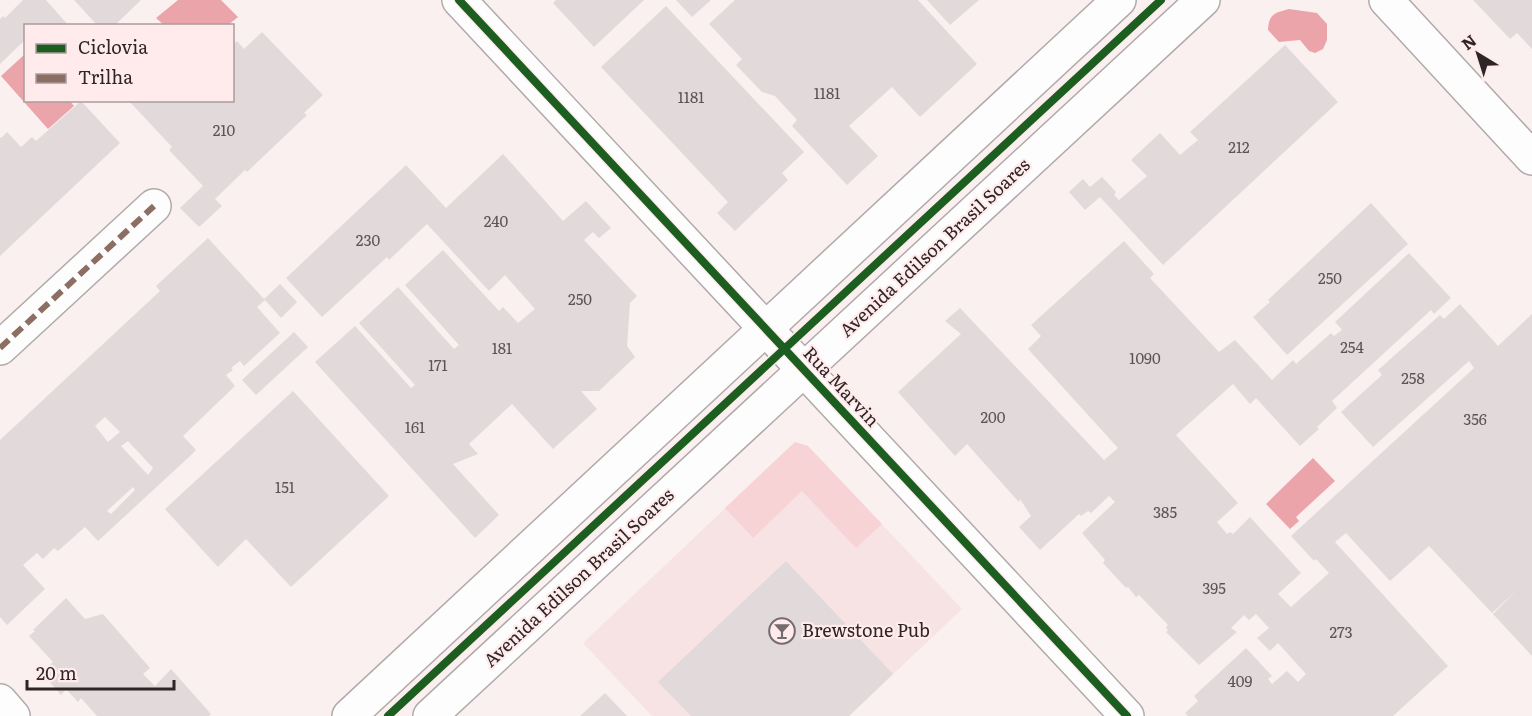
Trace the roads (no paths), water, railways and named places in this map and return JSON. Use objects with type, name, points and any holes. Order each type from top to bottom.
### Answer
[{"type":"main road","name":"Rua Marvin","points":[[459,0],[1127,716]]},
{"type":"main road","points":[[349,716],[1119,0]]},
{"type":"main road","name":"Avenida Edilson Brasil Soares","points":[[430,716],[1203,0]]},
{"type":"main road","points":[[1386,0],[1532,158]]},
{"type":"main road","points":[[0,348],[154,206]]},
{"type":"main road","points":[[0,701],[13,716]]},
{"type":"place","name":"Brewstone Pub","points":[[782,631]]}]
